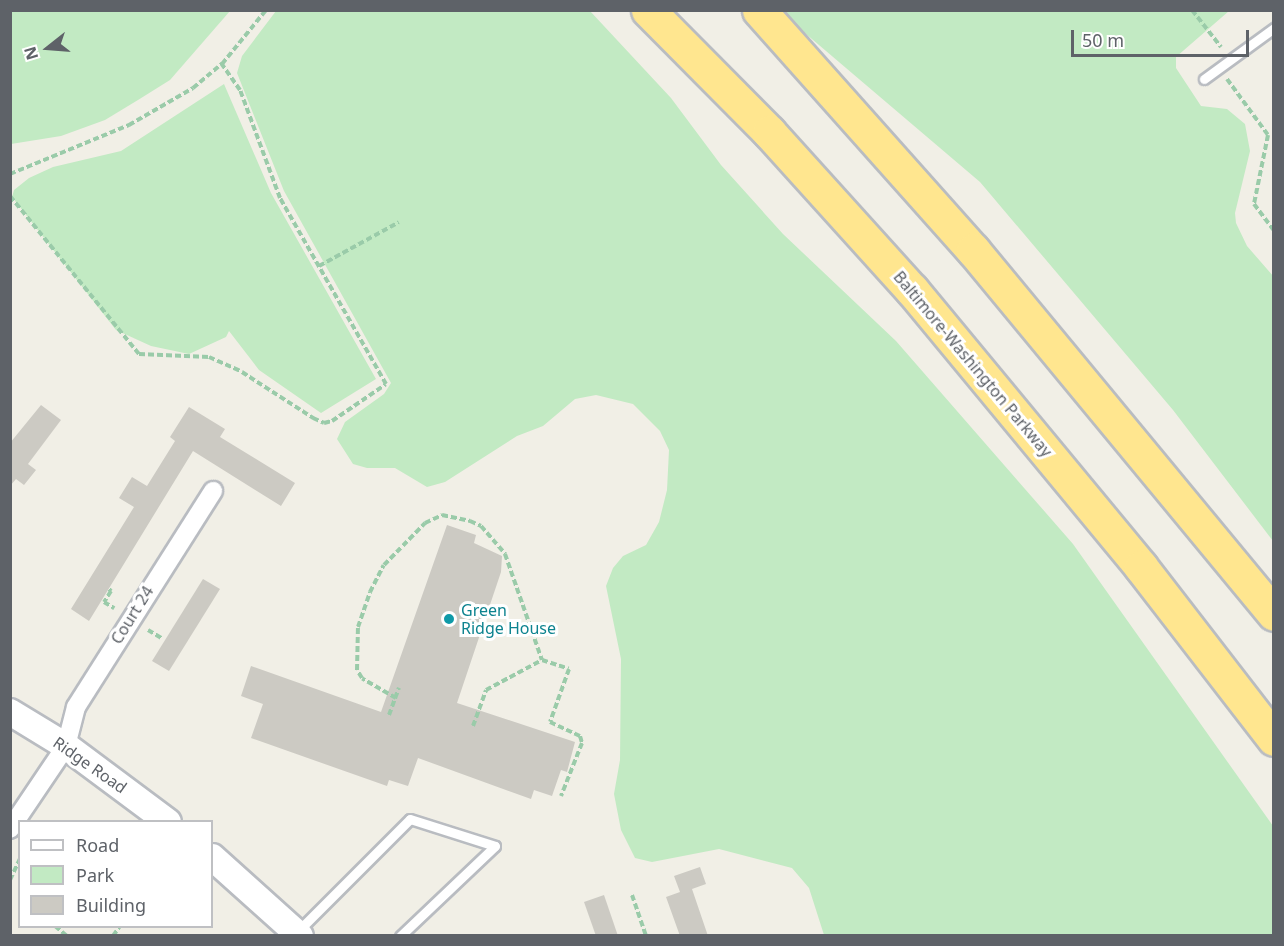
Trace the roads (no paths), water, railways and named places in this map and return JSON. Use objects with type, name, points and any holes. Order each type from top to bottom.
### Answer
[{"type":"highway","name":"Baltimore-Washington Parkway","points":[[648,10],[769,132],[919,299],[1142,567],[1274,739]]},
{"type":"highway","points":[[759,10],[973,250],[1273,613]]},
{"type":"street","name":"Court 24","points":[[10,829],[66,746],[76,707],[213,491]]},
{"type":"street","name":"Ridge Road","points":[[10,712],[66,746],[165,820]]},
{"type":"street","points":[[213,858],[298,934]]},
{"type":"lane","points":[[1204,80],[1274,28]]},
{"type":"lane","points":[[298,934],[410,819],[495,846],[400,936]]},
{"type":"place","name":"Green Ridge House","points":[[449,619]]}]
